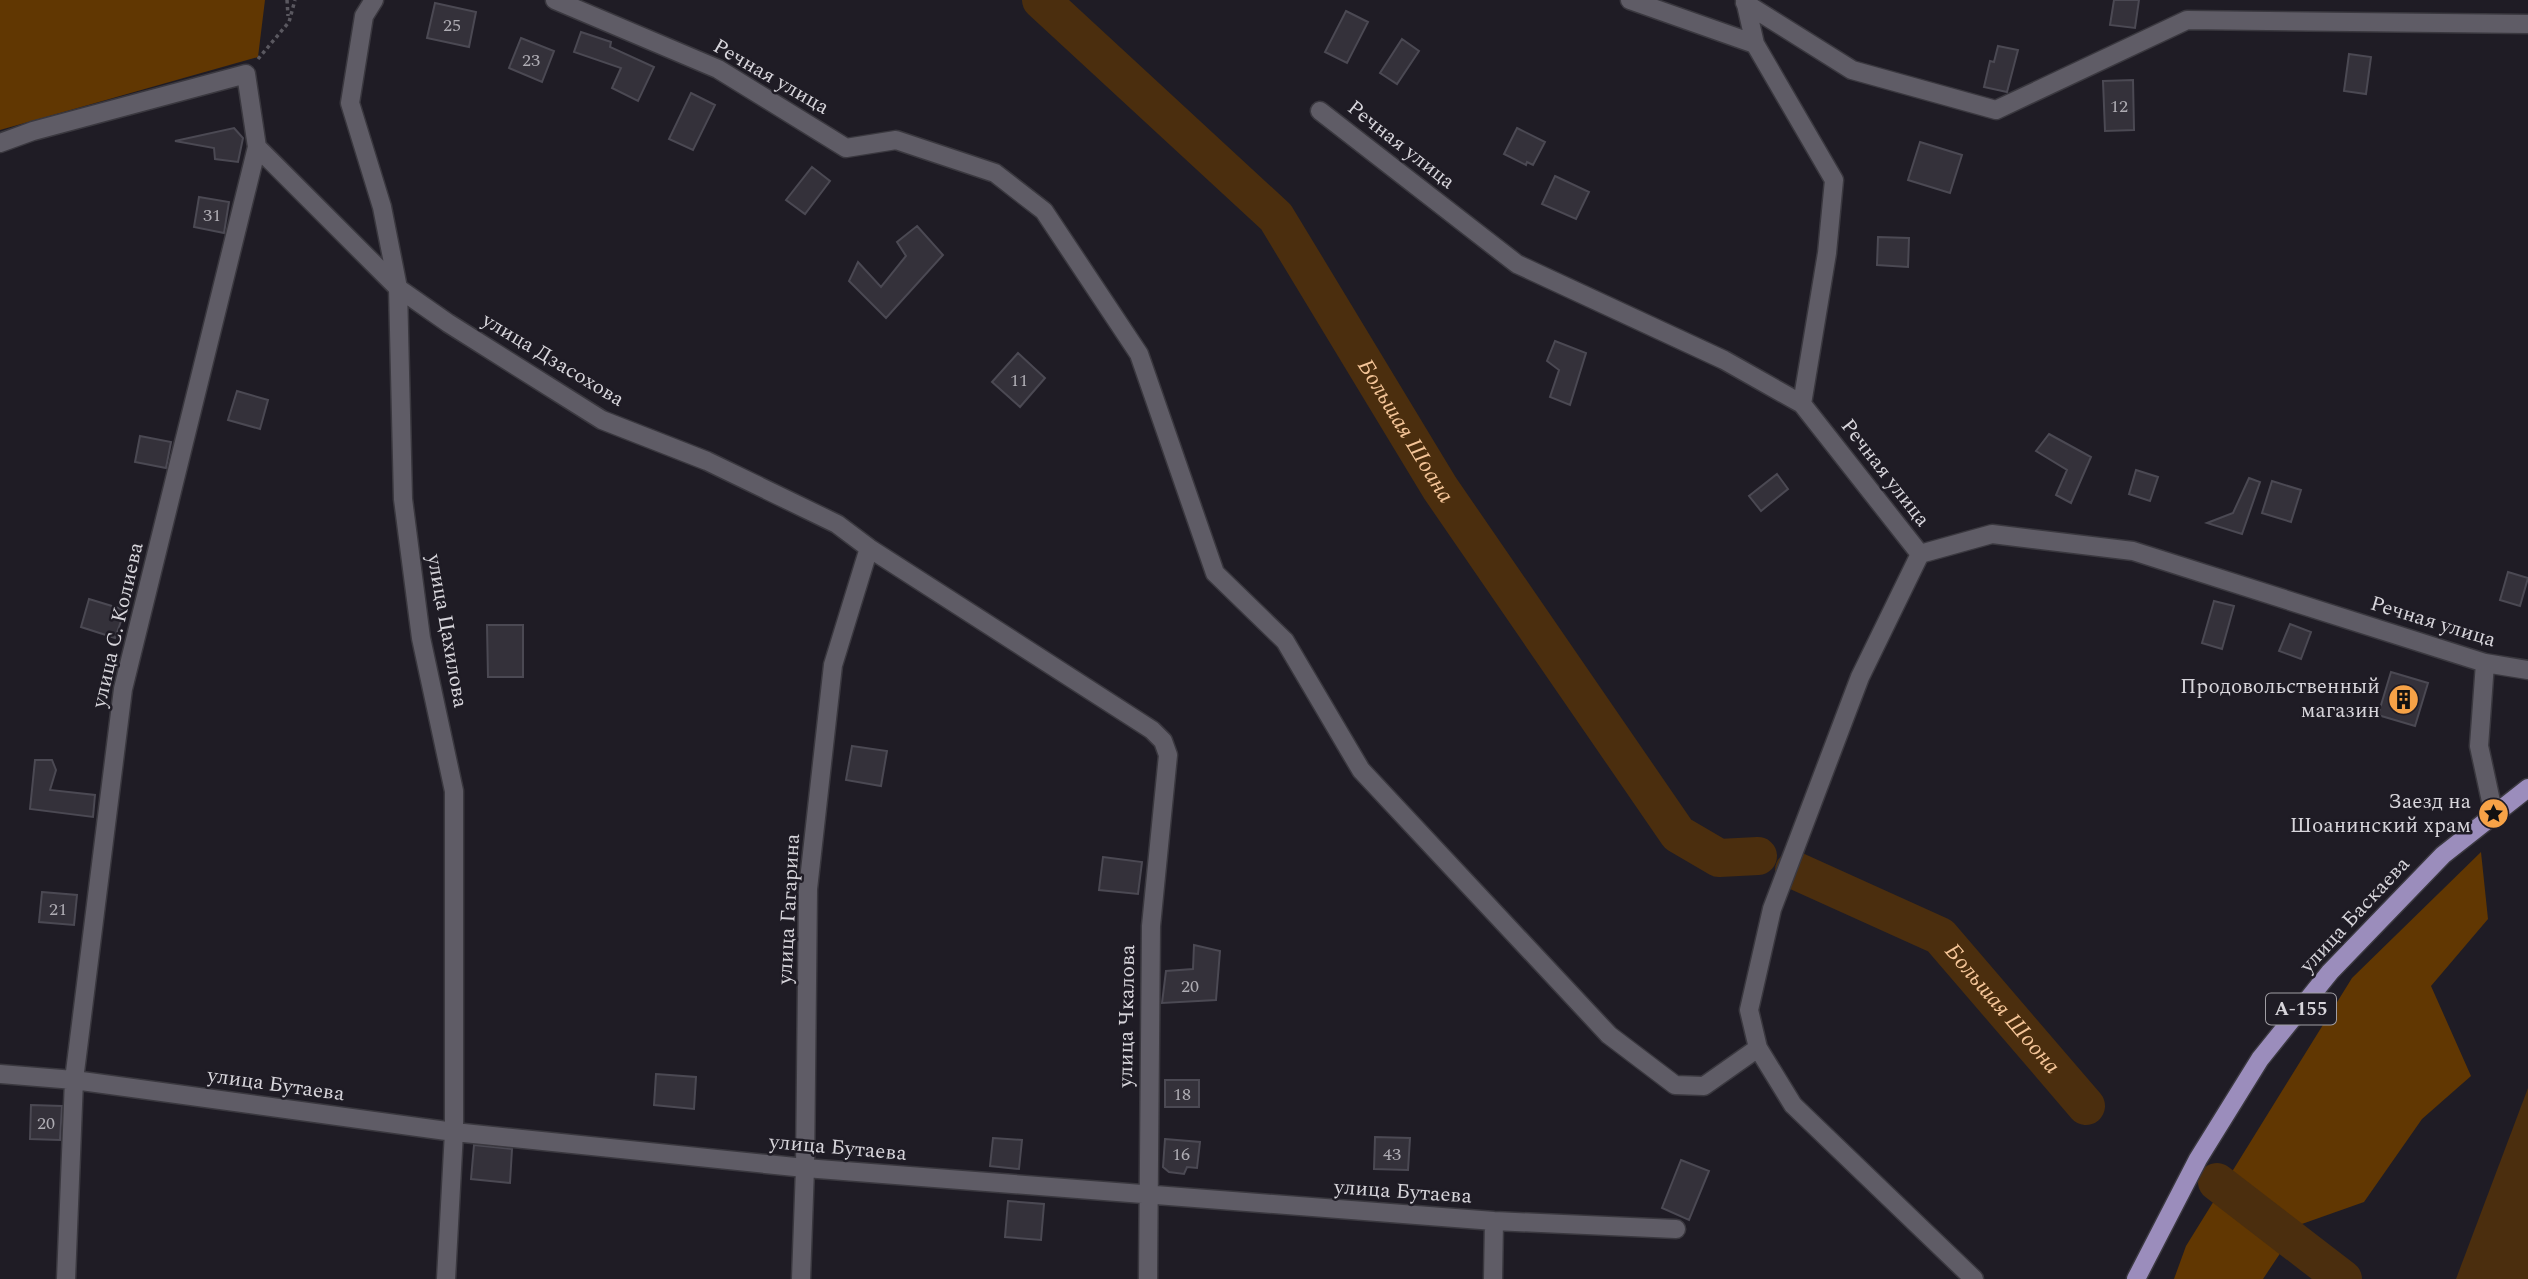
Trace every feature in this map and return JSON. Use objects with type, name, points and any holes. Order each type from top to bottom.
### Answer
[{"type":"main road","name":"улица Баскаева","points":[[2136,1279],[2198,1158],[2260,1059],[2330,972],[2443,855],[2528,788]]},
{"type":"street","name":"улица Цахилова","points":[[374,0],[364,16],[350,103],[382,207],[398,288],[403,499],[421,638],[454,791],[454,1132],[446,1279]]},
{"type":"street","name":"Речная улица","points":[[555,0],[718,69],[846,148],[896,141],[995,173],[1044,211],[1139,354],[1215,573],[1285,641],[1361,770],[1609,1035],[1675,1084],[1704,1086],[1758,1048]]},
{"type":"street","points":[[1630,0],[1755,44]]},
{"type":"street","points":[[1745,1],[1755,44],[1834,180],[1827,253],[1802,404]]},
{"type":"street","points":[[1745,1],[1852,70],[1996,110],[2187,20],[2528,23]]},
{"type":"street","points":[[0,143],[33,131],[246,74]]},
{"type":"street","name":"улица С. Колиева","points":[[66,1279],[74,1080],[123,689],[257,147],[246,74]]},
{"type":"street","name":"Речная улица","points":[[1320,111],[1517,264],[1724,360],[1802,404],[1920,554],[1992,534],[2133,551],[2485,663],[2528,670]]},
{"type":"street","name":"улица Дзасохова","points":[[257,147],[398,288],[448,323],[602,420],[707,461],[837,524],[869,548],[1152,730],[1163,741],[1168,755]]},
{"type":"street","name":"улица Гагарина","points":[[801,1279],[806,1168],[808,888],[833,665],[869,548]]},
{"type":"street","points":[[1920,554],[1860,677],[1772,908],[1749,1010],[1758,1048],[1793,1105],[1975,1279]]},
{"type":"street","points":[[2485,663],[2479,746],[2494,815]]},
{"type":"street","name":"улица Чкалова","points":[[1148,1279],[1151,926],[1168,755]]},
{"type":"street","name":"улица Бутаева","points":[[0,1074],[74,1080],[454,1132],[806,1168],[1494,1222],[1676,1229]]},
{"type":"street","points":[[1493,1279],[1494,1222]]},
{"type":"path","points":[[287,0],[289,22]]},
{"type":"path","points":[[246,74],[289,22],[295,0]]},
{"type":"shaded area","points":[[0,0],[265,0],[258,57],[0,130]]},
{"type":"shaded area","points":[[2481,852],[2488,919],[2431,986],[2471,1076],[2422,1119],[2364,1202],[2299,1225],[2263,1279],[2174,1279],[2186,1246],[2352,978]]},
{"type":"shaded area","points":[[2528,1088],[2528,1279],[2456,1279]]},
{"type":"building","points":[[2114,0],[2139,0],[2135,28],[2110,25]]},
{"type":"building","points":[[435,3],[476,12],[469,47],[427,38]]},
{"type":"building","points":[[1346,11],[1368,22],[1347,63],[1325,52]]},
{"type":"building","points":[[581,32],[611,42],[610,47],[654,67],[638,101],[612,88],[621,68],[574,52]]},
{"type":"building","points":[[521,38],[554,51],[542,82],[509,68]]},
{"type":"building","points":[[1402,39],[1419,51],[1397,84],[1380,73]]},
{"type":"building","points":[[1998,46],[2018,50],[2007,92],[1984,87],[1990,61],[1994,62]]},
{"type":"building","points":[[2349,54],[2371,57],[2366,94],[2344,91]]},
{"type":"building","points":[[2133,80],[2134,130],[2105,131],[2103,81]]},
{"type":"building","points":[[691,93],[715,105],[693,150],[669,139]]},
{"type":"building","points":[[234,128],[243,138],[238,162],[215,159],[214,148],[175,141]]},
{"type":"building","points":[[1517,128],[1545,142],[1533,165],[1527,162],[1526,165],[1504,154]]},
{"type":"building","points":[[1920,142],[1962,155],[1950,193],[1908,180]]},
{"type":"building","points":[[812,167],[830,181],[805,214],[786,200]]},
{"type":"building","points":[[1555,176],[1589,192],[1576,219],[1542,204]]},
{"type":"building","points":[[199,197],[229,202],[224,233],[194,227]]},
{"type":"building","points":[[917,226],[943,255],[886,318],[849,281],[858,262],[881,287],[906,256],[897,242]]},
{"type":"building","points":[[1878,237],[1909,238],[1908,267],[1877,265]]},
{"type":"building","points":[[1555,341],[1586,353],[1570,405],[1550,397],[1559,370],[1547,361]]},
{"type":"building","points":[[1018,353],[1045,378],[1020,407],[992,382]]},
{"type":"building","points":[[237,391],[268,400],[260,429],[228,420]]},
{"type":"building","points":[[2049,434],[2091,457],[2071,503],[2056,495],[2067,470],[2036,451]]},
{"type":"building","points":[[140,436],[171,442],[166,468],[135,462]]},
{"type":"building","points":[[2136,470],[2158,477],[2150,501],[2129,494]]},
{"type":"building","points":[[1777,474],[1788,489],[1761,511],[1749,496]]},
{"type":"building","points":[[2249,478],[2260,482],[2242,534],[2207,523],[2233,513]]},
{"type":"building","points":[[2272,481],[2301,490],[2291,522],[2262,513]]},
{"type":"building","points":[[2508,572],[2528,578],[2520,606],[2500,600]]},
{"type":"building","points":[[89,599],[125,610],[115,638],[81,627]]},
{"type":"building","points":[[2214,601],[2234,606],[2222,649],[2202,643]]},
{"type":"building","points":[[2290,624],[2311,632],[2301,659],[2279,651]]},
{"type":"building","points":[[487,625],[523,625],[523,677],[488,677]]},
{"type":"building","name":"Продовольственный магазин","points":[[2391,672],[2428,683],[2415,726],[2378,715]]},
{"type":"building","points":[[852,746],[887,751],[881,786],[846,780]]},
{"type":"building","points":[[35,760],[52,760],[56,770],[50,790],[95,795],[93,817],[30,809]]},
{"type":"building","points":[[1103,857],[1142,862],[1138,894],[1099,890]]},
{"type":"building","points":[[42,892],[77,895],[74,925],[39,922]]},
{"type":"building","points":[[1194,945],[1220,951],[1216,1000],[1162,1003],[1166,971],[1193,969]]},
{"type":"building","points":[[656,1074],[696,1077],[694,1109],[654,1105]]},
{"type":"building","points":[[1165,1080],[1199,1080],[1199,1107],[1165,1107]]},
{"type":"building","points":[[31,1105],[62,1106],[60,1140],[30,1139]]},
{"type":"building","points":[[1375,1137],[1410,1138],[1408,1170],[1374,1169]]},
{"type":"building","points":[[993,1138],[1022,1140],[1019,1169],[990,1166]]},
{"type":"building","points":[[1165,1139],[1200,1142],[1197,1168],[1187,1167],[1184,1174],[1169,1172],[1163,1167]]},
{"type":"building","points":[[474,1145],[512,1149],[510,1183],[471,1179]]},
{"type":"building","points":[[1681,1160],[1709,1171],[1689,1220],[1662,1208]]},
{"type":"building","points":[[1008,1201],[1044,1204],[1041,1240],[1005,1237]]},
{"type":"waterway","name":"Большая Шоана","points":[[1041,0],[1276,217],[1440,488],[1678,834],[1719,858],[1758,856]]},
{"type":"waterway","name":"Большая Шоона","points":[[1794,870],[1940,936],[2086,1106]]},
{"type":"waterway","name":"Большая Шоона","points":[[2217,1182],[2343,1279]]},
{"type":"place","name":"Продовольственный магазин","points":[[2403,699]]},
{"type":"place","name":"Заезд на Шоанинский храм","points":[[2494,814]]}]
